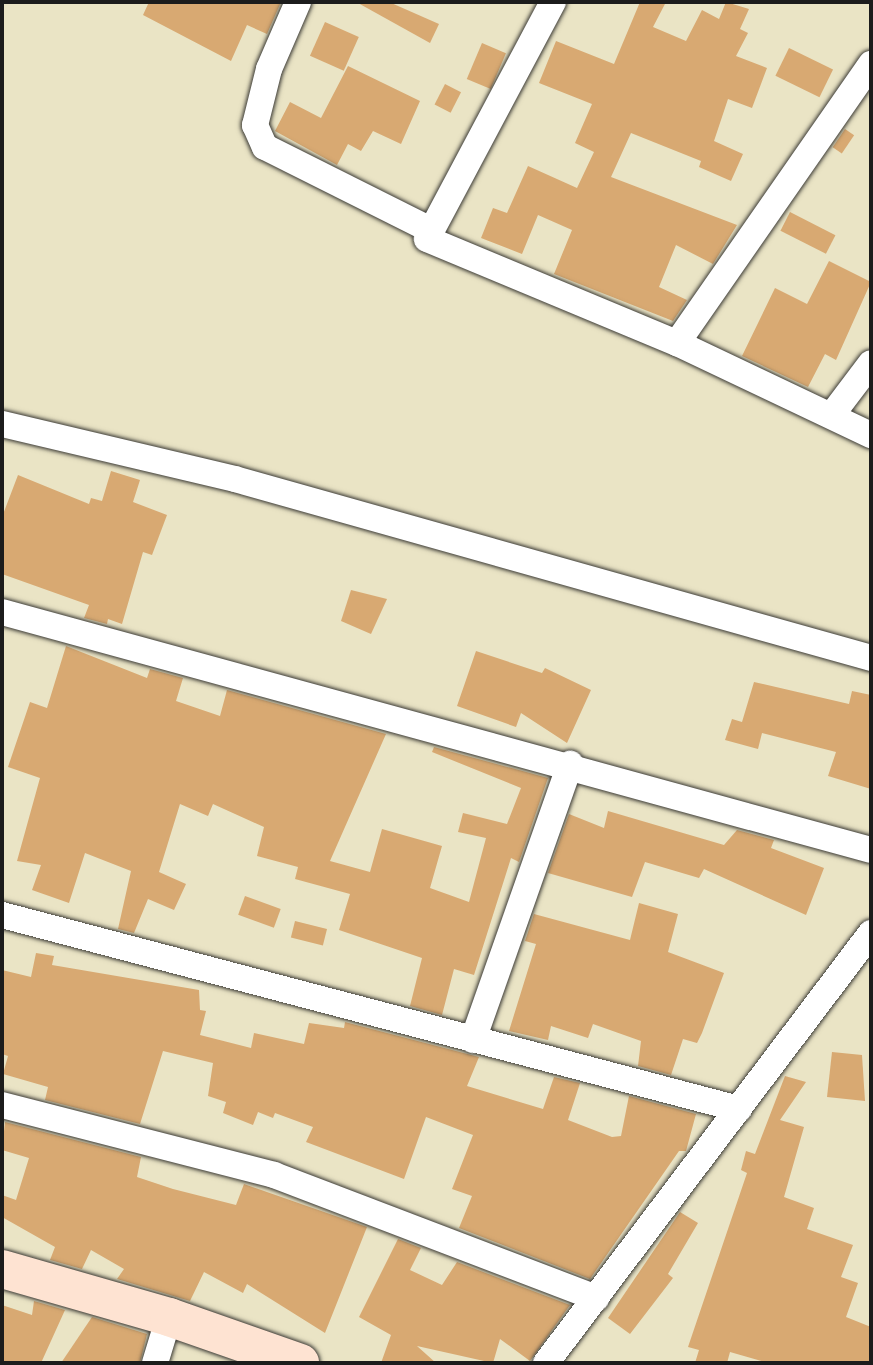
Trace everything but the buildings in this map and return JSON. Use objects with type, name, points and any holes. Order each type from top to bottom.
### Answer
[{"type":"street","points":[[298,2],[269,69],[255,125],[265,147],[432,230]]},
{"type":"street","points":[[553,2],[427,239],[677,343],[816,411],[834,412],[871,435]]},
{"type":"street","points":[[677,343],[871,64]]},
{"type":"street","points":[[834,412],[871,363]]},
{"type":"street","points":[[2,424],[235,479],[871,658]]},
{"type":"street","points":[[2,611],[570,764],[871,850]]},
{"type":"street","points":[[473,1040],[570,764]]},
{"type":"street","points":[[2,915],[739,1109]]},
{"type":"street","points":[[546,1363],[871,933]]},
{"type":"street","points":[[2,1105],[274,1175],[596,1298]]},
{"type":"street","points":[[2,1269],[169,1317],[300,1363]]},
{"type":"street","points":[[155,1363],[169,1317]]}]
